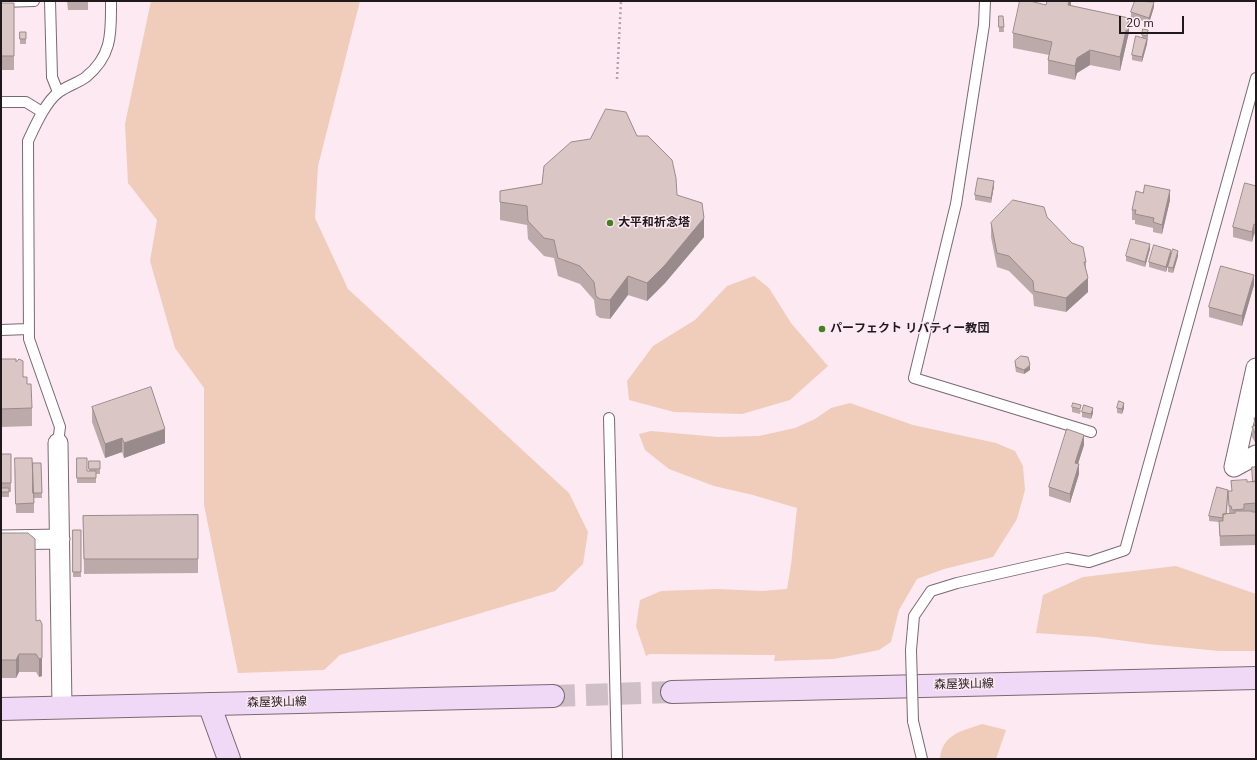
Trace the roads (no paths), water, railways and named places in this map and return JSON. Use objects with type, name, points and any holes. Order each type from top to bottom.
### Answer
[{"type":"main road","name":"森屋狭山線","points":[[672,692],[1256,678]]},
{"type":"main road","name":"森屋狭山線","points":[[1,709],[553,696]]},
{"type":"main road","points":[[209,704],[229,759]]},
{"type":"street","points":[[1256,368],[1234,467],[1256,455]]},
{"type":"street","points":[[58,443],[62,708]]},
{"type":"street","points":[[1,540],[60,539]]},
{"type":"lane","points":[[1,2],[34,1]]},
{"type":"lane","points":[[50,1],[52,77],[58,92]]},
{"type":"lane","points":[[58,443],[60,428],[29,339],[28,141],[42,112],[58,92],[86,77],[101,61],[109,45],[111,1]]},
{"type":"lane","points":[[985,1],[984,25],[956,204],[914,378],[1091,432]]},
{"type":"lane","points":[[922,759],[913,721],[911,650],[914,616],[931,592],[957,584],[1067,558],[1089,562],[1125,550],[1256,78]]},
{"type":"lane","points":[[1,102],[26,102],[42,112]]},
{"type":"lane","points":[[1,330],[29,330]]},
{"type":"lane","points":[[609,418],[617,759]]},
{"type":"tunnel","points":[[553,696],[672,692]]},
{"type":"place","name":"大平和祈念塔","points":[[610,223]]},
{"type":"place","name":"パーフェクト リバティー教団","points":[[822,329]]}]
